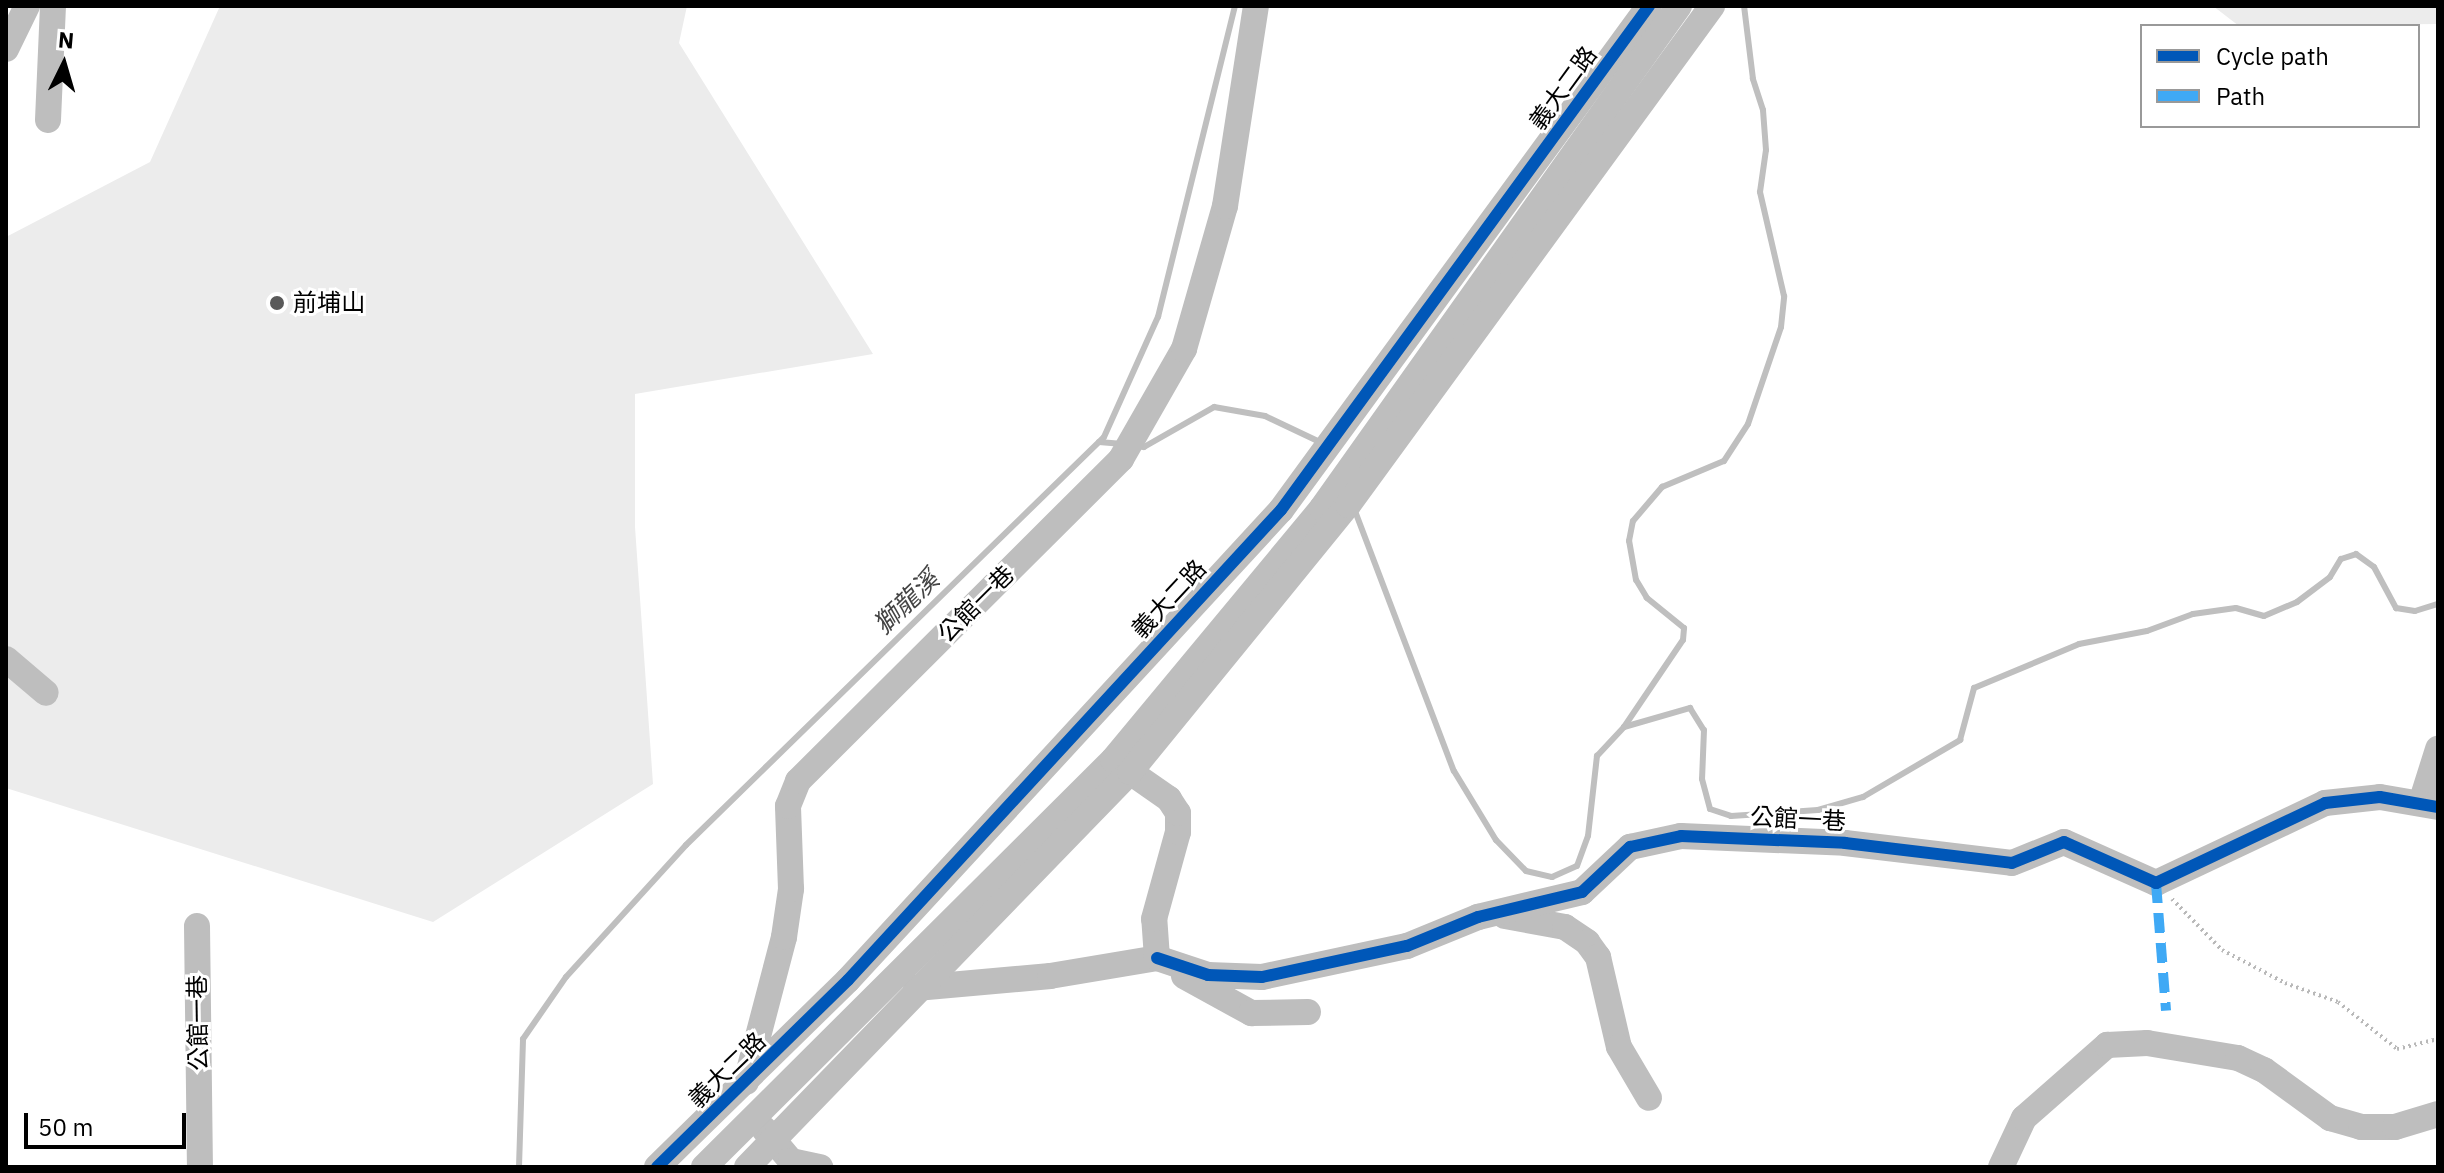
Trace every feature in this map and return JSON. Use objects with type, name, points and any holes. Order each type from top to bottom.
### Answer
[{"type":"street","points":[[6,49],[27,6]]},
{"type":"street","points":[[48,120],[53,6]]},
{"type":"street","name":"公館一巷","points":[[745,1084],[784,937],[791,889],[788,806],[798,781],[1128,447],[1188,335],[1225,206],[1256,6]]},
{"type":"street","name":"義大二路","points":[[657,1167],[745,1084],[1281,510],[1647,15],[1679,6]]},
{"type":"street","name":"義大二路","points":[[747,1167],[774,1143],[924,987],[1122,766],[1348,505],[1712,6]]},
{"type":"street","points":[[1647,15],[1686,45]]},
{"type":"street","name":"義大二路","points":[[704,1167],[1122,766],[1322,508],[1647,15]]},
{"type":"street","points":[[6,659],[46,693]]},
{"type":"street","points":[[2156,883],[2325,803],[2380,797],[2430,805],[2438,749]]},
{"type":"street","points":[[1122,766],[1169,799],[1178,813],[1178,832],[1154,919],[1157,958],[1223,1001],[1251,1013],[1308,1012]]},
{"type":"street","name":"公館一巷","points":[[885,991],[1050,976],[1157,958],[1208,975],[1262,977],[1407,946],[1478,917],[1582,892],[1630,847],[1681,836],[1845,843],[2012,863],[2064,842],[2156,883]]},
{"type":"street","points":[[1478,917],[1548,922],[1587,942],[1598,957],[1619,1047],[1649,1098]]},
{"type":"street","name":"公館一巷","points":[[197,926],[200,1167]]},
{"type":"street","points":[[2001,1167],[2024,1118],[2107,1045],[2147,1043],[2238,1058],[2264,1070],[2330,1118],[2361,1127],[2395,1127],[2438,1114]]},
{"type":"street","points":[[745,1084],[756,1118],[774,1143],[791,1161],[820,1167]]},
{"type":"path","points":[[2156,883],[2222,950],[2285,983],[2338,1002],[2397,1049],[2438,1039]]},
{"type":"shaded area","points":[[220,6],[687,6],[679,43],[873,354],[635,394],[635,527],[653,784],[433,922],[6,788],[6,237],[150,162]]},
{"type":"shaded area","points":[[2213,6],[2438,6],[2438,24],[2236,24]]},
{"type":"waterway","name":"獅龍溪","points":[[519,1167],[523,1039],[566,977],[686,845],[1104,437],[1158,317],[1235,6]]},
{"type":"waterway","points":[[1624,727],[1683,640],[1684,628],[1647,598],[1636,580],[1629,541],[1633,521],[1662,487],[1724,461],[1748,424],[1781,327],[1784,296],[1760,192],[1766,150],[1763,110],[1753,79],[1744,6]]},
{"type":"waterway","points":[[1135,446],[1144,447],[1214,407],[1265,416],[1322,443]]},
{"type":"waterway","points":[[1099,442],[1120,444]]},
{"type":"waterway","points":[[1355,511],[1454,771],[1496,840],[1526,871],[1552,877],[1577,866],[1588,836],[1597,756],[1624,727],[1690,708],[1704,730],[1702,779],[1710,809],[1731,816],[1818,810],[1863,797],[1960,740],[1974,688],[2079,644],[2147,631],[2193,614],[2236,608],[2264,616],[2297,602],[2330,577],[2341,559],[2356,554],[2374,567],[2396,608],[2415,611],[2438,604]]},
{"type":"marked path","points":[[2156,883],[2166,1011]]},
{"type":"cycle path","points":[[657,1167],[848,980],[1281,510],[1649,6]]},
{"type":"cycle path","points":[[1157,958],[1208,975],[1262,977],[1407,946],[1478,917],[1582,892],[1630,847],[1681,836],[1845,843],[2012,863],[2064,842],[2156,883],[2325,803],[2380,797],[2438,807]]},
{"type":"place","name":"前埔山","points":[[277,303]]}]
